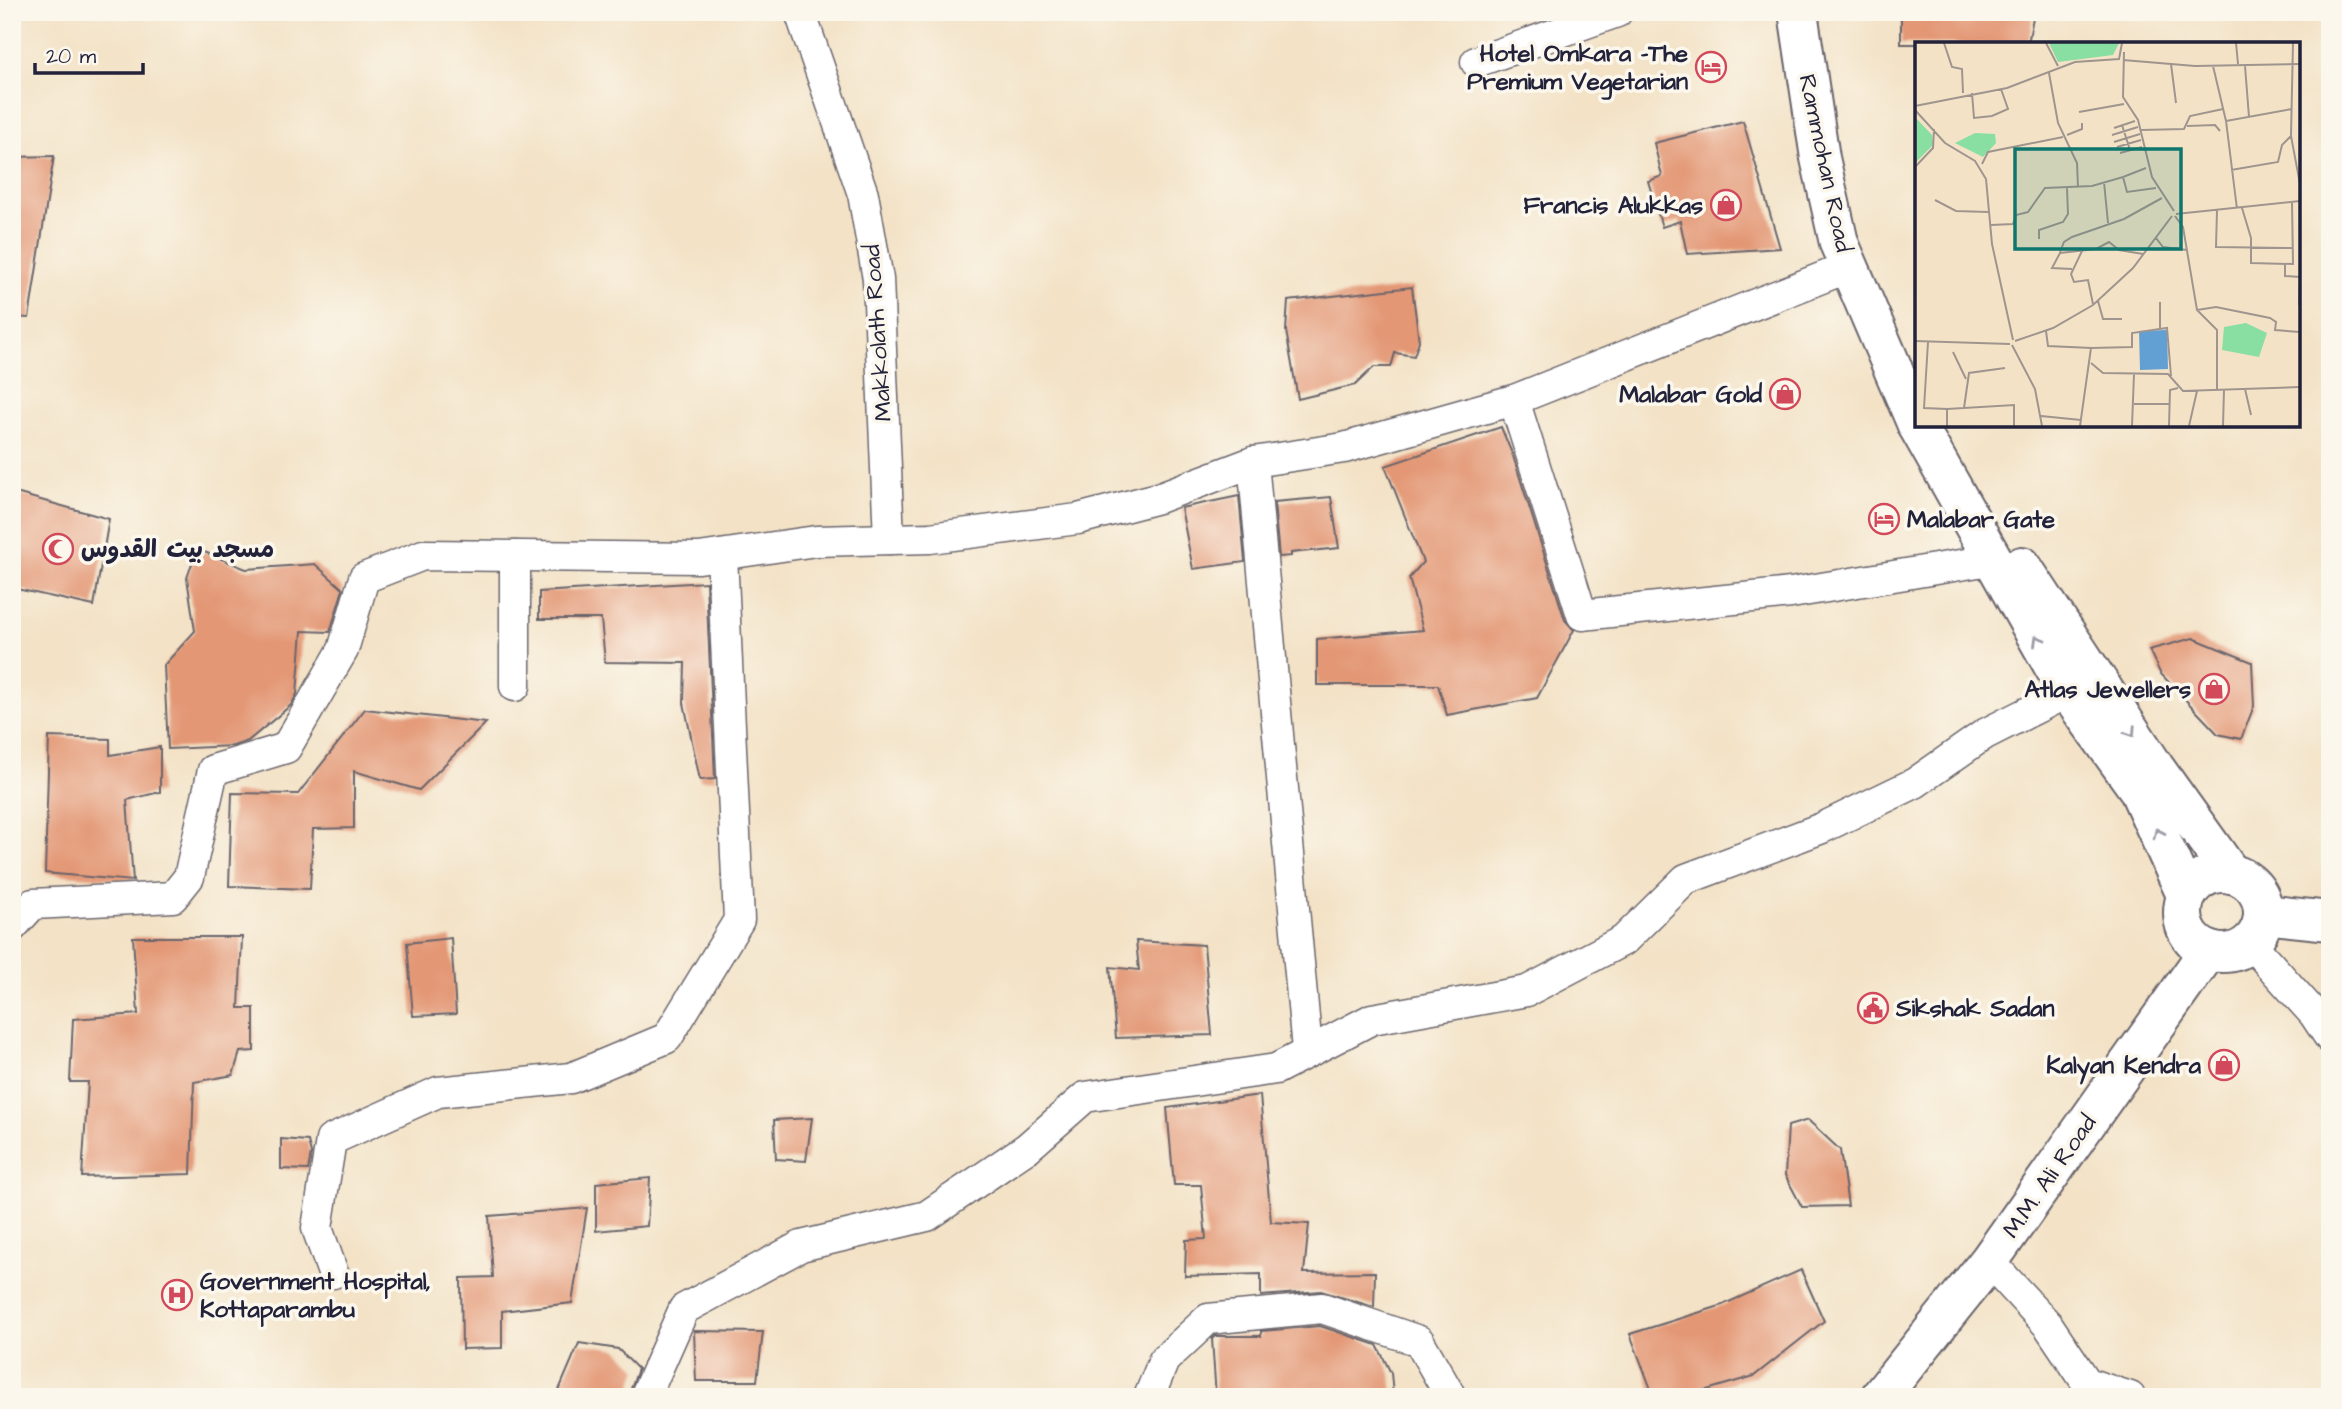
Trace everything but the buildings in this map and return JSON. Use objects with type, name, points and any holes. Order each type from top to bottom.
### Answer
[{"type":"main road","name":"Rammohan Road","points":[[1798,12],[1820,158],[1839,243],[1915,420]]},
{"type":"main road","name":"Rammohan Road","points":[[1820,12],[1861,237],[1915,373]]},
{"type":"main road","name":"Rammohan Road","points":[[1918,427],[1990,560],[2068,692],[2138,789],[2186,895]]},
{"type":"main road","points":[[1941,427],[2022,565],[2155,768],[2231,874],[2248,882],[2260,896],[2257,929]]},
{"type":"main road","points":[[2231,874],[2205,877],[2186,895],[2182,914],[2190,935],[2209,950],[2228,953],[2257,929],[2330,921]]},
{"type":"main road","name":"M.M. Ali Road","points":[[1880,1397],[1989,1261],[2209,950]]},
{"type":"street","name":"Makkolath Road","points":[[800,12],[866,206],[878,279],[889,539]]},
{"type":"street","points":[[1476,62],[1614,13]]},
{"type":"street","points":[[12,927],[33,904],[173,897],[189,877],[213,771],[286,748],[343,650],[364,578],[423,555],[699,558],[816,541],[930,538],[1078,519],[1158,498],[1253,462],[1344,448],[1514,400],[1849,267]]},
{"type":"street","points":[[1514,400],[1582,615],[1791,593],[1990,560]]},
{"type":"street","points":[[1253,462],[1307,1050]]},
{"type":"street","points":[[332,1273],[317,1228],[331,1140],[438,1092],[571,1077],[667,1038],[739,919],[722,555]]},
{"type":"street","points":[[515,556],[515,686]]},
{"type":"street","points":[[645,1397],[684,1309],[801,1246],[927,1216],[1027,1149],[1085,1097],[1276,1069],[1307,1050],[1372,1019],[1527,991],[1624,940],[1686,879],[1822,828],[1915,783],[1984,734],[2068,692]]},
{"type":"street","points":[[2257,929],[2330,1038]]},
{"type":"street","points":[[1989,1261],[2048,1325],[2087,1383],[2130,1397]]},
{"type":"street","points":[[1149,1397],[1164,1360],[1208,1318],[1322,1308],[1419,1341],[1451,1397]]},
{"type":"place","name":"Hotel Omkara -The Premium Vegetarian","points":[[1711,67]]},
{"type":"place","name":"Francis Alukkas","points":[[1726,205]]},
{"type":"place","name":"Malabar Gold","points":[[1785,394]]},
{"type":"place","name":"Malabar Gate","points":[[1884,519]]},
{"type":"place","name":"مسجد بیت القدوس","points":[[58,549]]},
{"type":"place","name":"Atlas Jewellers","points":[[2214,689]]},
{"type":"place","name":"Sikshak Sadan","points":[[1873,1008]]},
{"type":"place","name":"Kalyan Kendra","points":[[2224,1065]]},
{"type":"place","name":"Government Hospital, Kottaparambu","points":[[177,1295]]}]
